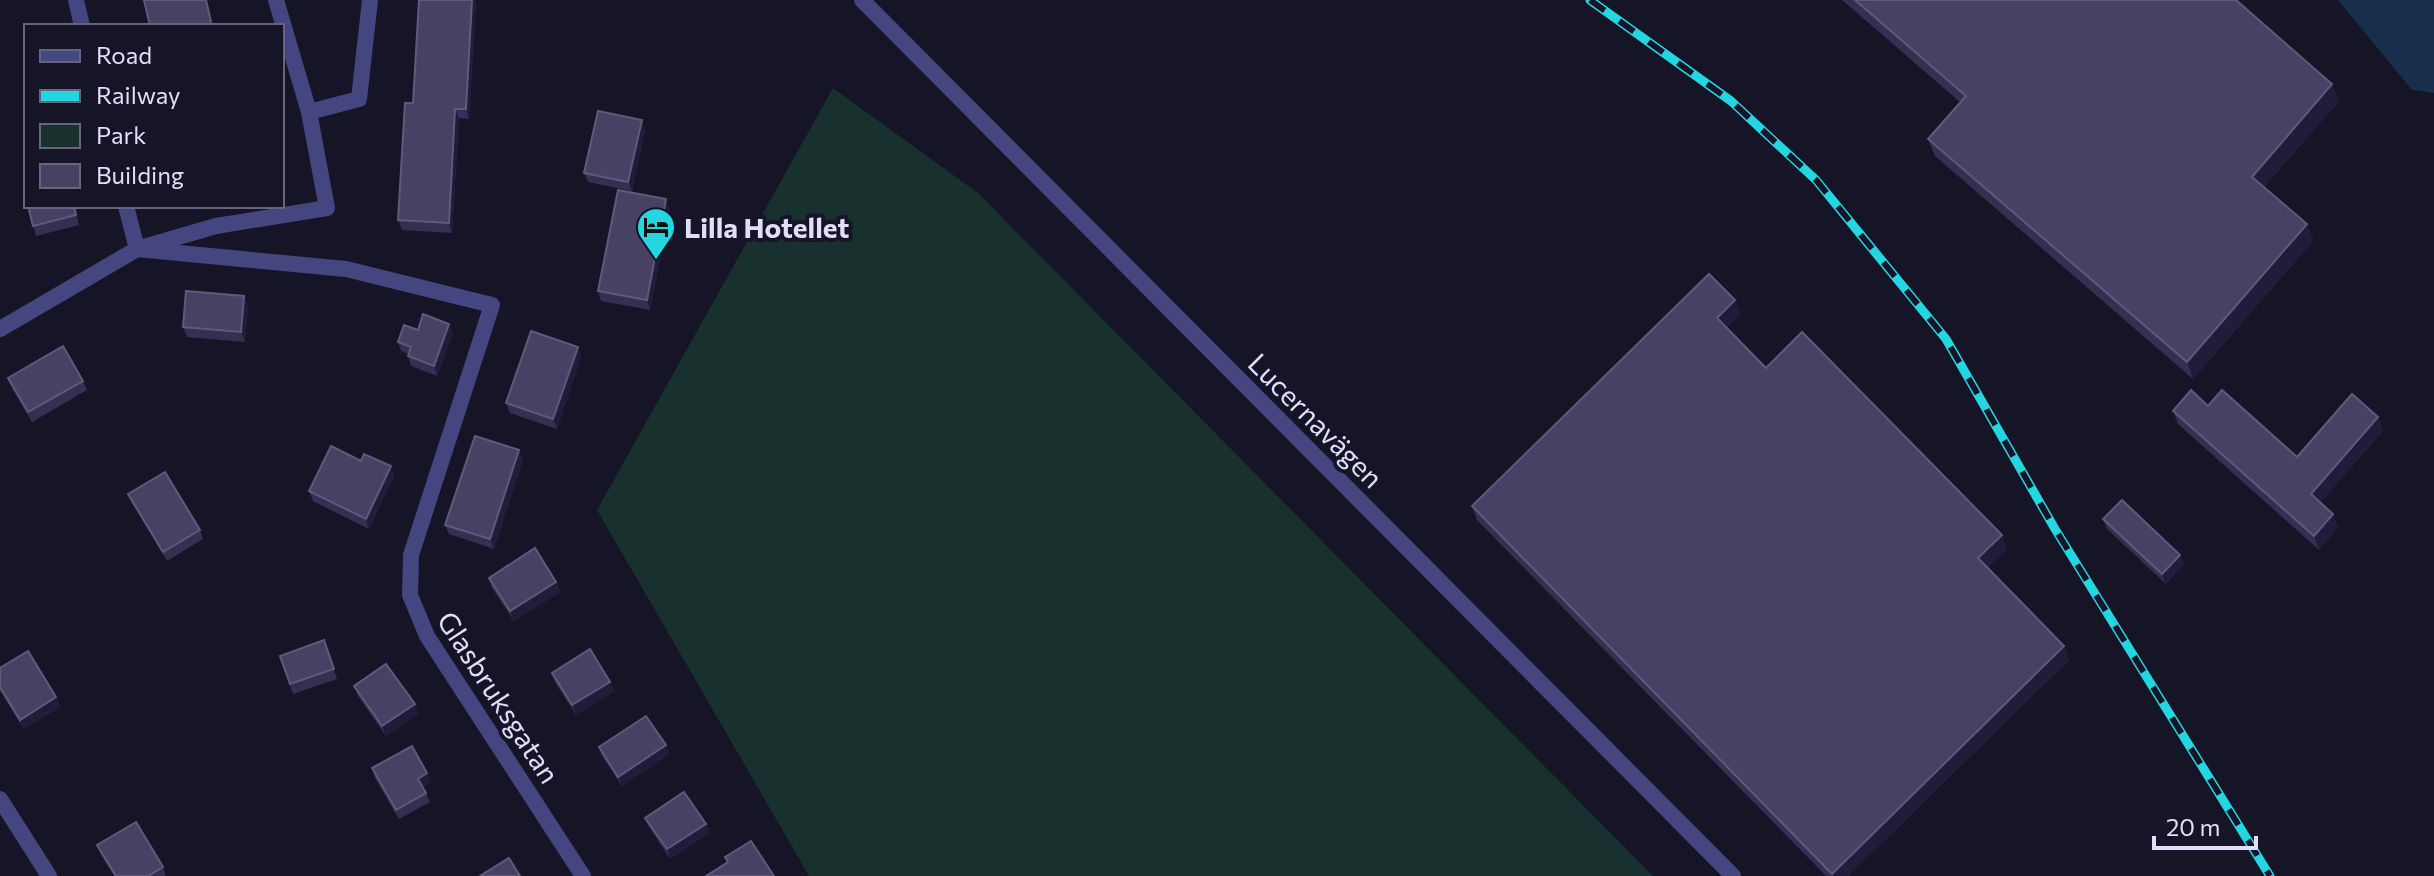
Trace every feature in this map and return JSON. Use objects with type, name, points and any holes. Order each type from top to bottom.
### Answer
[{"type":"street","points":[[76,0],[82,24]]},
{"type":"street","points":[[276,0],[283,24]]},
{"type":"street","points":[[309,112],[359,99],[370,0]]},
{"type":"street","name":"Lucernavägen","points":[[862,0],[1733,876]]},
{"type":"street","points":[[0,329],[137,249],[216,226],[327,208],[309,112],[284,27]]},
{"type":"street","points":[[127,208],[137,249]]},
{"type":"street","name":"Glasbruksgatan","points":[[137,249],[346,269],[492,305],[411,555],[410,595],[427,636],[583,876]]},
{"type":"street","points":[[0,799],[49,876]]},
{"type":"green space","points":[[833,88],[978,193],[1653,876],[809,876],[597,510]]},
{"type":"water","points":[[2338,0],[2434,0],[2434,93],[2412,90]]},
{"type":"building","points":[[144,0],[206,0],[212,24],[150,24]]},
{"type":"building","points":[[419,0],[472,0],[466,109],[455,109],[449,223],[398,220],[405,103],[413,103]]},
{"type":"building","points":[[1855,0],[2236,0],[2332,84],[2252,177],[2307,224],[2187,362],[1928,139],[1966,96]]},
{"type":"building","points":[[598,111],[642,120],[628,182],[584,173]]},
{"type":"building","points":[[618,190],[666,199],[647,300],[598,291]]},
{"type":"building","points":[[28,208],[74,208],[76,215],[33,226]]},
{"type":"building","points":[[1709,274],[1735,300],[1717,318],[1766,368],[1802,332],[2002,535],[1978,558],[2064,646],[1832,874],[1472,506]]},
{"type":"building","points":[[186,291],[244,296],[241,332],[183,327]]},
{"type":"building","points":[[423,314],[449,324],[434,366],[408,356],[411,347],[398,342],[404,325],[418,330]]},
{"type":"building","points":[[531,331],[578,347],[553,419],[506,403]]},
{"type":"building","points":[[63,346],[83,381],[28,412],[8,378]]},
{"type":"building","points":[[2191,390],[2208,406],[2222,390],[2297,457],[2352,394],[2378,417],[2311,494],[2333,514],[2314,536],[2173,411]]},
{"type":"building","points":[[475,436],[519,450],[490,539],[445,525]]},
{"type":"building","points":[[331,446],[361,461],[364,454],[391,466],[366,519],[309,491]]},
{"type":"building","points":[[165,472],[200,530],[163,552],[128,494]]},
{"type":"building","points":[[2122,500],[2180,555],[2162,574],[2103,519]]},
{"type":"building","points":[[535,548],[556,582],[510,611],[489,578]]},
{"type":"building","points":[[324,640],[334,669],[290,684],[280,656]]},
{"type":"building","points":[[590,649],[610,682],[572,705],[552,673]]},
{"type":"building","points":[[28,651],[56,697],[20,720],[0,687],[0,668]]},
{"type":"building","points":[[386,664],[415,704],[382,726],[354,686]]},
{"type":"building","points":[[646,716],[666,745],[618,777],[599,747]]},
{"type":"building","points":[[412,746],[427,773],[418,779],[426,793],[396,810],[372,768]]},
{"type":"building","points":[[684,792],[706,824],[667,849],[645,818]]},
{"type":"building","points":[[136,822],[163,867],[148,876],[116,876],[97,845]]},
{"type":"building","points":[[751,841],[774,876],[706,876],[728,862],[725,857]]},
{"type":"building","points":[[509,858],[520,876],[480,876]]},
{"type":"railway","points":[[1590,0],[1731,101],[1816,180],[1946,339],[2055,529],[2270,876]]},
{"type":"place","name":"Lilla Hotellet","points":[[656,261]]}]
